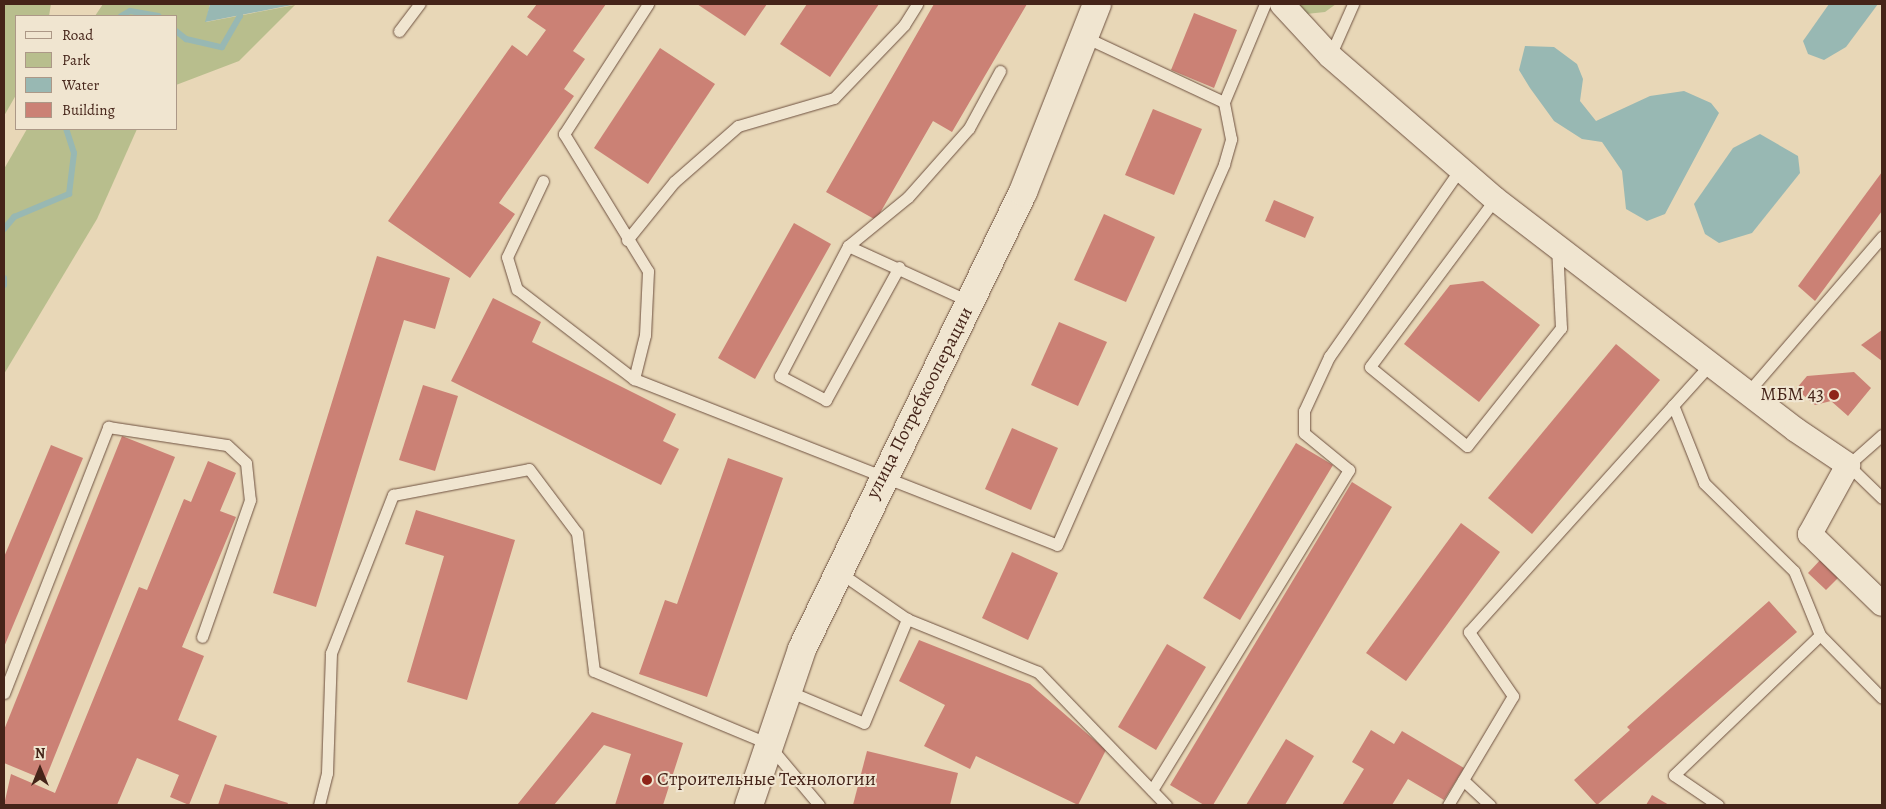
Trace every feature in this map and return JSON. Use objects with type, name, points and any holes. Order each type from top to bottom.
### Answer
[{"type":"main road","name":"улица Потребкооперации","points":[[749,805],[767,743],[786,691],[838,571],[882,478],[971,302],[1034,167],[1097,4]]},
{"type":"street","points":[[1282,4],[1330,56],[1461,168],[1494,199],[1557,243],[1748,392],[1848,465],[1810,534],[1882,604]]},
{"type":"lane","points":[[399,31],[419,4]]},
{"type":"lane","points":[[634,378],[645,335],[648,271],[627,240],[564,134],[648,4]]},
{"type":"lane","points":[[627,240],[674,182],[738,126],[834,98],[904,25],[917,4]]},
{"type":"lane","points":[[544,181],[507,257],[517,289],[634,378],[882,478],[1057,545],[1224,164],[1231,139],[1224,102],[1266,4]]},
{"type":"lane","points":[[1330,56],[1353,4]]},
{"type":"lane","points":[[1085,38],[1224,102]]},
{"type":"lane","points":[[899,267],[826,400],[780,376],[848,246],[908,197],[969,128],[1000,71]]},
{"type":"lane","points":[[1152,790],[1349,470],[1304,433],[1304,411],[1329,357],[1461,168]]},
{"type":"lane","points":[[1494,199],[1370,367],[1467,446],[1561,328],[1557,243]]},
{"type":"lane","points":[[1748,392],[1882,237]]},
{"type":"lane","points":[[848,246],[899,267],[971,302]]},
{"type":"lane","points":[[1448,805],[1513,696],[1469,632],[1711,363]]},
{"type":"lane","points":[[1673,405],[1704,483],[1794,570],[1820,634],[1882,698]]},
{"type":"lane","points":[[4,693],[108,427],[227,445],[246,463],[250,500],[202,637]]},
{"type":"lane","points":[[1882,435],[1848,465],[1882,498]]},
{"type":"lane","points":[[319,805],[327,773],[331,653],[393,495],[530,469],[578,533],[594,671],[767,743],[820,805]]},
{"type":"lane","points":[[838,571],[907,619],[1038,672],[1166,805]]},
{"type":"lane","points":[[786,691],[864,723],[907,619]]},
{"type":"lane","points":[[1718,805],[1674,775],[1820,634]]},
{"type":"lane","points":[[1463,780],[1490,805]]},
{"type":"green space","points":[[4,4],[51,4],[49,15],[15,15],[15,97],[4,116]]},
{"type":"green space","points":[[103,4],[210,4],[206,22],[295,5],[239,61],[178,84],[178,15],[96,15]]},
{"type":"green space","points":[[1297,4],[1336,4],[1325,12],[1306,14]]},
{"type":"green space","points":[[26,130],[137,130],[97,219],[4,374],[4,169]]},
{"type":"water","points":[[210,4],[297,4],[205,22]]},
{"type":"water","points":[[1829,4],[1878,4],[1846,47],[1824,60],[1808,54],[1803,41]]},
{"type":"water","points":[[1525,46],[1554,47],[1577,64],[1583,79],[1580,101],[1596,121],[1650,96],[1684,91],[1711,103],[1719,113],[1665,214],[1647,221],[1626,209],[1622,171],[1602,142],[1582,139],[1554,121],[1530,88],[1519,70]]},
{"type":"water","points":[[1760,134],[1798,156],[1800,173],[1752,233],[1719,243],[1705,234],[1694,204],[1733,148]]},
{"type":"building","points":[[537,4],[606,4],[573,51],[585,59],[564,89],[574,96],[499,203],[515,214],[470,278],[388,221],[512,45],[527,56],[546,30],[527,17]]},
{"type":"building","points":[[697,4],[767,4],[745,36]]},
{"type":"building","points":[[807,4],[879,4],[830,77],[780,44]]},
{"type":"building","points":[[934,4],[1027,4],[952,132],[933,121],[876,220],[826,192]]},
{"type":"building","points":[[1194,13],[1237,30],[1214,88],[1171,70]]},
{"type":"building","points":[[660,48],[715,84],[648,184],[594,148]]},
{"type":"building","points":[[1153,109],[1202,129],[1174,195],[1125,175]]},
{"type":"building","points":[[1882,172],[1882,211],[1815,301],[1798,286]]},
{"type":"building","points":[[1274,200],[1314,217],[1305,238],[1265,221]]},
{"type":"building","points":[[1104,214],[1155,237],[1126,302],[1074,280]]},
{"type":"building","points":[[794,223],[831,244],[755,379],[718,358]]},
{"type":"building","points":[[377,256],[450,278],[435,329],[404,320],[316,607],[273,593]]},
{"type":"building","points":[[1483,281],[1540,325],[1479,402],[1404,344],[1450,285]]},
{"type":"building","points":[[493,298],[541,322],[532,342],[676,414],[663,441],[679,449],[661,485],[451,381]]},
{"type":"building","points":[[1059,322],[1107,342],[1078,406],[1031,385]]},
{"type":"building","points":[[1882,330],[1882,361],[1861,345]]},
{"type":"building","points":[[1616,344],[1660,380],[1532,534],[1488,498]]},
{"type":"building","name":"МБМ 43","points":[[1854,372],[1871,388],[1848,416],[1831,401],[1815,405],[1796,389],[1807,376]]},
{"type":"building","points":[[423,385],[458,396],[435,471],[399,460]]},
{"type":"building","points":[[1012,428],[1058,448],[1031,510],[985,489]]},
{"type":"building","points":[[122,436],[175,457],[45,780],[4,763],[4,730]]},
{"type":"building","points":[[1296,443],[1333,465],[1240,620],[1203,598]]},
{"type":"building","points":[[51,445],[83,458],[4,647],[4,557]]},
{"type":"building","points":[[728,458],[783,478],[707,697],[639,674],[665,600],[677,604]]},
{"type":"building","points":[[208,461],[236,473],[220,511],[236,517],[182,647],[204,656],[178,720],[217,736],[189,805],[170,797],[179,775],[137,758],[117,805],[4,805],[11,774],[55,793],[139,587],[147,590],[184,499],[191,502]]},
{"type":"building","points":[[1352,482],[1392,507],[1213,805],[1204,805],[1170,785]]},
{"type":"building","points":[[416,510],[515,540],[467,700],[407,682],[444,556],[405,544]]},
{"type":"building","points":[[1461,523],[1500,552],[1406,681],[1366,653]]},
{"type":"building","points":[[1012,552],[1058,573],[1028,640],[982,618]]},
{"type":"building","points":[[1823,557],[1841,575],[1826,590],[1808,573]]},
{"type":"building","points":[[1769,601],[1797,632],[1597,805],[1574,780],[1630,730],[1627,727]]},
{"type":"building","points":[[919,640],[1030,684],[1106,750],[1078,805],[976,756],[970,769],[924,746],[945,705],[899,681]]},
{"type":"building","points":[[1167,644],[1206,667],[1156,750],[1118,727]]},
{"type":"building","points":[[592,712],[683,743],[663,805],[615,805],[631,754],[604,745],[554,805],[517,805]]},
{"type":"building","points":[[1371,730],[1394,744],[1402,731],[1464,768],[1444,800],[1408,779],[1392,805],[1342,805],[1364,769],[1352,762]]},
{"type":"building","points":[[1286,739],[1314,756],[1285,805],[1246,805]]},
{"type":"building","points":[[867,751],[958,773],[950,805],[853,805]]},
{"type":"building","points":[[225,784],[288,803],[287,805],[218,805]]},
{"type":"building","points":[[1652,795],[1669,805],[1646,805]]},
{"type":"waterway","points":[[178,33],[186,39],[222,47],[240,16],[237,4]]},
{"type":"waterway","points":[[123,15],[130,11],[153,15]]},
{"type":"waterway","points":[[4,229],[14,217],[69,194],[74,153],[66,130]]},
{"type":"waterway","points":[[4,278],[4,285]]},
{"type":"place","name":"МБМ 43","points":[[1834,395]]},
{"type":"place","name":"Строительные Технологии","points":[[647,780]]}]
